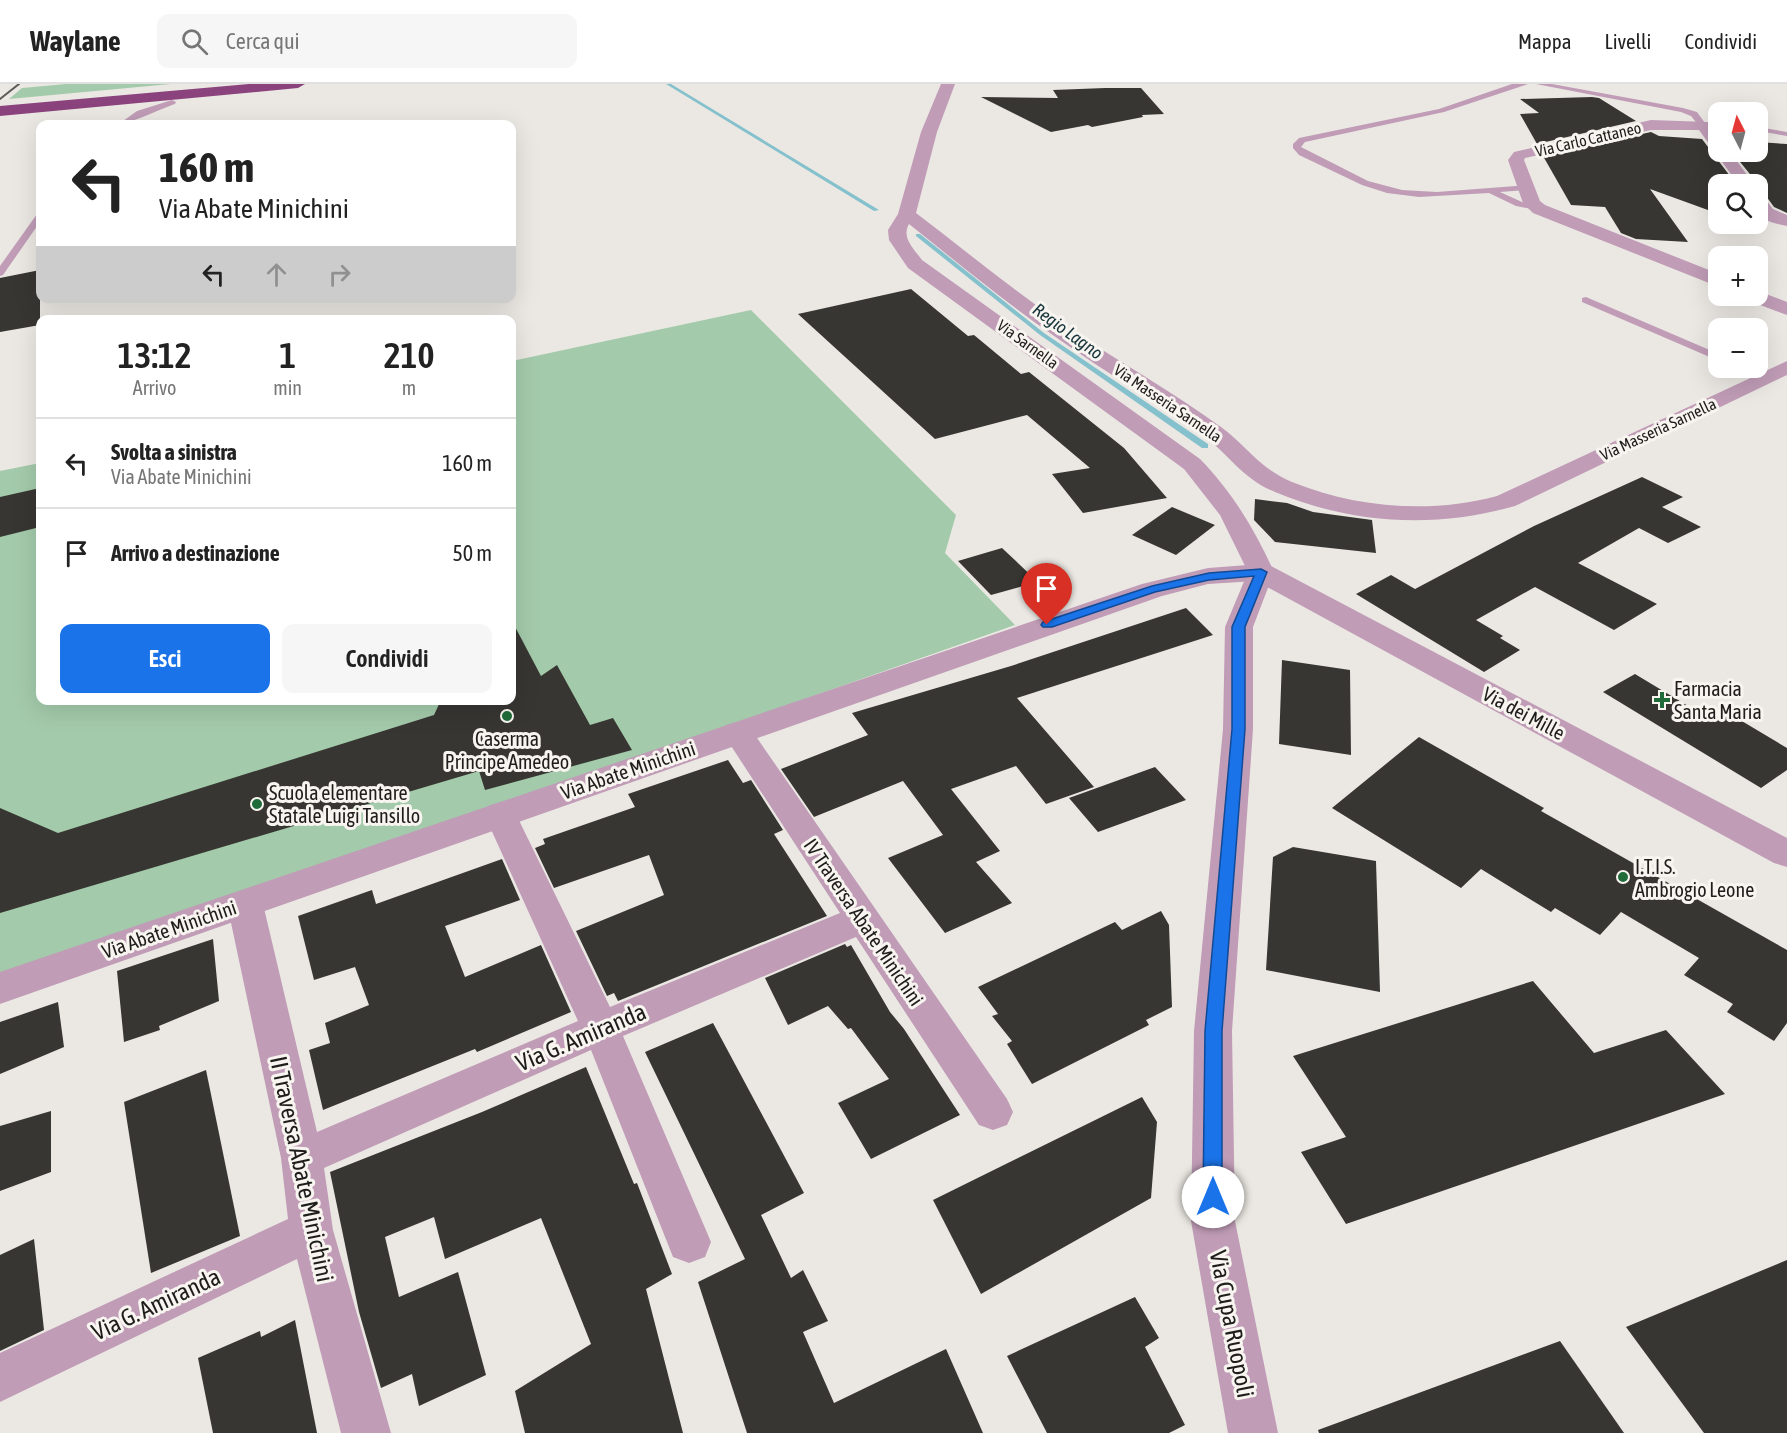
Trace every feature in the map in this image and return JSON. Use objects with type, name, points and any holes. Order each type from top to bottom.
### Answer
[{"type":"highway","points":[[0,105],[233,84]]},
{"type":"highway","points":[[0,111],[298,84]]},
{"type":"street","name":"Via Sarnella","points":[[948,84],[929,132],[907,214],[897,230],[898,240],[915,264],[1192,464],[1217,489],[1242,530],[1261,572]]},
{"type":"street","name":"Via Carlo Cattaneo","points":[[1539,209],[1532,203],[1516,160],[1520,155],[1643,127],[1675,124],[1708,126]]},
{"type":"street","points":[[1539,209],[1708,277]]},
{"type":"street","points":[[1768,213],[1787,222]]},
{"type":"street","name":"Via Masseria Sarnella","points":[[907,214],[1064,334],[1213,432],[1227,443],[1233,453],[1260,474],[1297,494],[1388,512],[1421,514],[1470,510],[1506,501],[1777,372]]},
{"type":"street","points":[[1768,302],[1787,309]]},
{"type":"street","points":[[1192,464],[1233,453]]},
{"type":"street","name":"Via Abate Minichini","points":[[0,988],[1152,590],[1209,576],[1261,572]]},
{"type":"street","name":"Via dei Mille","points":[[1261,572],[1787,854]]},
{"type":"street","name":"Via Cupa Ruopoli","points":[[1253,1433],[1213,1221],[1213,1031],[1238,729],[1239,627],[1261,572]]},
{"type":"street","name":"IV Traversa Abate Minichini","points":[[736,732],[993,1112]]},
{"type":"street","points":[[500,814],[601,1028],[688,1242]]},
{"type":"street","name":"II Traversa Abate Minichini","points":[[245,903],[302,1158],[311,1230],[366,1433]]},
{"type":"street","name":"Via G. Amiranda","points":[[302,1158],[601,1028],[862,919]]},
{"type":"street","name":"Via G. Amiranda","points":[[0,1378],[311,1230]]},
{"type":"lane","points":[[1524,84],[1455,107],[1302,140],[1297,144],[1302,153],[1385,190],[1427,193],[1527,187]]},
{"type":"lane","points":[[1540,84],[1683,110],[1694,114],[1708,124]]},
{"type":"lane","points":[[129,120],[140,113],[172,102]]},
{"type":"lane","points":[[1768,131],[1787,134]]},
{"type":"lane","points":[[1484,190],[1539,209]]},
{"type":"lane","points":[[0,273],[36,222]]},
{"type":"lane","points":[[1586,300],[1708,353]]},
{"type":"green space","points":[[66,84],[171,84],[9,99],[22,88]]},
{"type":"green space","points":[[751,310],[956,515],[945,553],[1015,625],[637,758],[0,977],[0,471],[36,464],[36,705],[516,705],[516,360]]},
{"type":"building","points":[[1141,88],[1164,114],[1142,115],[1143,117],[1092,127],[1088,125],[1051,132],[981,97],[1058,98],[1053,90]]},
{"type":"building","points":[[1599,98],[1636,121],[1537,144],[1520,114],[1539,113],[1520,99]]},
{"type":"building","points":[[1651,132],[1659,136],[1702,139],[1708,147],[1708,162],[1719,162],[1728,174],[1708,174],[1708,210],[1650,189],[1688,242],[1636,239],[1621,233],[1605,207],[1571,205],[1543,156]]},
{"type":"building","points":[[1768,143],[1787,144],[1787,213],[1774,207],[1768,199],[1768,174],[1750,174],[1740,162],[1768,162]]},
{"type":"building","points":[[36,271],[36,303],[40,303],[40,315],[36,315],[36,326],[0,332],[0,278]]},
{"type":"building","points":[[911,289],[968,336],[974,335],[1021,374],[1029,372],[1124,448],[1167,498],[1083,513],[1052,474],[1090,468],[1027,415],[935,439],[798,314]]},
{"type":"building","points":[[1642,477],[1683,497],[1662,507],[1701,527],[1668,543],[1639,528],[1578,563],[1657,604],[1614,630],[1535,587],[1476,620],[1503,636],[1500,638],[1520,650],[1484,672],[1356,594],[1391,575],[1415,589],[1534,526]]},
{"type":"building","points":[[36,489],[36,528],[0,537],[0,497]]},
{"type":"building","points":[[1255,499],[1287,503],[1313,512],[1372,520],[1376,553],[1275,542],[1254,520]]},
{"type":"building","points":[[1172,507],[1215,525],[1176,555],[1132,535]]},
{"type":"building","points":[[1002,548],[1038,582],[991,595],[958,561]]},
{"type":"building","points":[[1186,608],[1213,635],[1017,698],[1094,787],[1046,804],[1016,766],[951,789],[1000,851],[976,862],[1012,903],[945,933],[888,858],[943,835],[903,781],[814,817],[781,769],[868,735],[852,713],[1011,666]]},
{"type":"building","name":"Scuola elementare Statale Luigi Tansillo","points":[[516,629],[541,676],[557,665],[590,725],[613,718],[632,750],[485,790],[479,771],[0,913],[0,808],[58,833],[434,715],[439,705],[516,705]]},
{"type":"building","points":[[1282,660],[1350,670],[1351,755],[1279,744]]},
{"type":"building","points":[[1635,674],[1698,712],[1706,707],[1719,715],[1725,711],[1787,748],[1787,770],[1761,788],[1603,692]]},
{"type":"building","name":"I.T.I.S. Ambrogio Leone","points":[[1419,737],[1544,808],[1541,811],[1787,950],[1787,1023],[1774,1041],[1727,1012],[1733,1004],[1684,975],[1699,958],[1621,912],[1600,935],[1555,908],[1551,912],[1481,869],[1461,888],[1332,808]]},
{"type":"building","points":[[728,760],[743,783],[751,780],[783,830],[774,834],[827,916],[618,1001],[614,993],[607,996],[576,931],[664,895],[649,855],[554,888],[535,848],[545,844],[543,839],[635,807],[628,794]]},
{"type":"building","points":[[1155,767],[1186,800],[1098,832],[1069,798]]},
{"type":"building","points":[[1293,847],[1376,861],[1380,992],[1266,970],[1273,857]]},
{"type":"building","points":[[502,859],[520,900],[445,926],[465,977],[541,945],[571,1012],[477,1052],[475,1049],[323,1110],[309,1050],[330,1043],[325,1023],[369,1005],[355,967],[314,980],[298,916],[372,890],[376,904]]},
{"type":"building","points":[[1161,911],[1169,925],[1172,1007],[1146,1020],[1149,1025],[1032,1084],[1007,1044],[1012,1041],[992,1016],[998,1014],[978,987],[1115,922],[1122,930]]},
{"type":"building","points":[[213,939],[219,1001],[159,1026],[160,1030],[124,1042],[117,971]]},
{"type":"building","points":[[845,944],[847,947],[851,945],[890,1012],[904,1029],[960,1115],[871,1159],[838,1103],[889,1079],[851,1028],[848,1029],[828,1006],[788,1025],[765,978]]},
{"type":"building","points":[[1533,981],[1594,1053],[1666,1030],[1725,1094],[1346,1224],[1301,1152],[1346,1137],[1293,1056]]},
{"type":"building","points":[[58,1002],[64,1047],[0,1074],[0,1022]]},
{"type":"building","points":[[713,1023],[804,1193],[761,1215],[791,1278],[803,1270],[828,1321],[803,1332],[834,1403],[946,1349],[983,1433],[747,1433],[698,1282],[745,1259],[645,1052]]},
{"type":"building","points":[[586,1067],[634,1184],[637,1183],[672,1274],[646,1289],[683,1433],[525,1433],[515,1391],[591,1344],[541,1218],[445,1259],[434,1217],[385,1237],[399,1297],[458,1272],[486,1375],[419,1406],[412,1374],[381,1388],[359,1312],[330,1172],[482,1112]]},
{"type":"building","points":[[206,1070],[240,1236],[151,1273],[124,1102]]},
{"type":"building","points":[[1142,1097],[1157,1122],[1151,1198],[981,1294],[933,1200]]},
{"type":"building","points":[[51,1111],[51,1172],[0,1191],[0,1126]]},
{"type":"building","points":[[34,1239],[44,1330],[0,1351],[0,1255]]},
{"type":"building","points":[[1787,1260],[1787,1433],[1704,1433],[1626,1327]]},
{"type":"building","points":[[1135,1297],[1159,1338],[1145,1347],[1185,1425],[1169,1433],[1047,1433],[1007,1356]]},
{"type":"building","points":[[295,1320],[317,1433],[213,1433],[198,1358],[260,1331],[261,1337]]},
{"type":"building","points":[[1560,1341],[1624,1433],[1319,1433],[1318,1430]]},
{"type":"waterway","points":[[668,84],[876,210]]},
{"type":"waterway","name":"Regio Lagno","points":[[918,235],[1042,334],[1205,446]]},
{"type":"railway","points":[[0,99],[19,84]]},
{"type":"place","name":"Farmacia Santa Maria","points":[[1662,700]]},
{"type":"place","name":"Caserma Principe Amedeo","points":[[507,716]]},
{"type":"place","name":"Scuola elementare Statale Luigi Tansillo","points":[[257,804]]},
{"type":"place","name":"I.T.I.S. Ambrogio Leone","points":[[1623,877]]},
{"type":"route","points":[[1047,625],[1152,590],[1209,576],[1261,572],[1239,627],[1238,729],[1213,1031],[1213,1197]]}]
